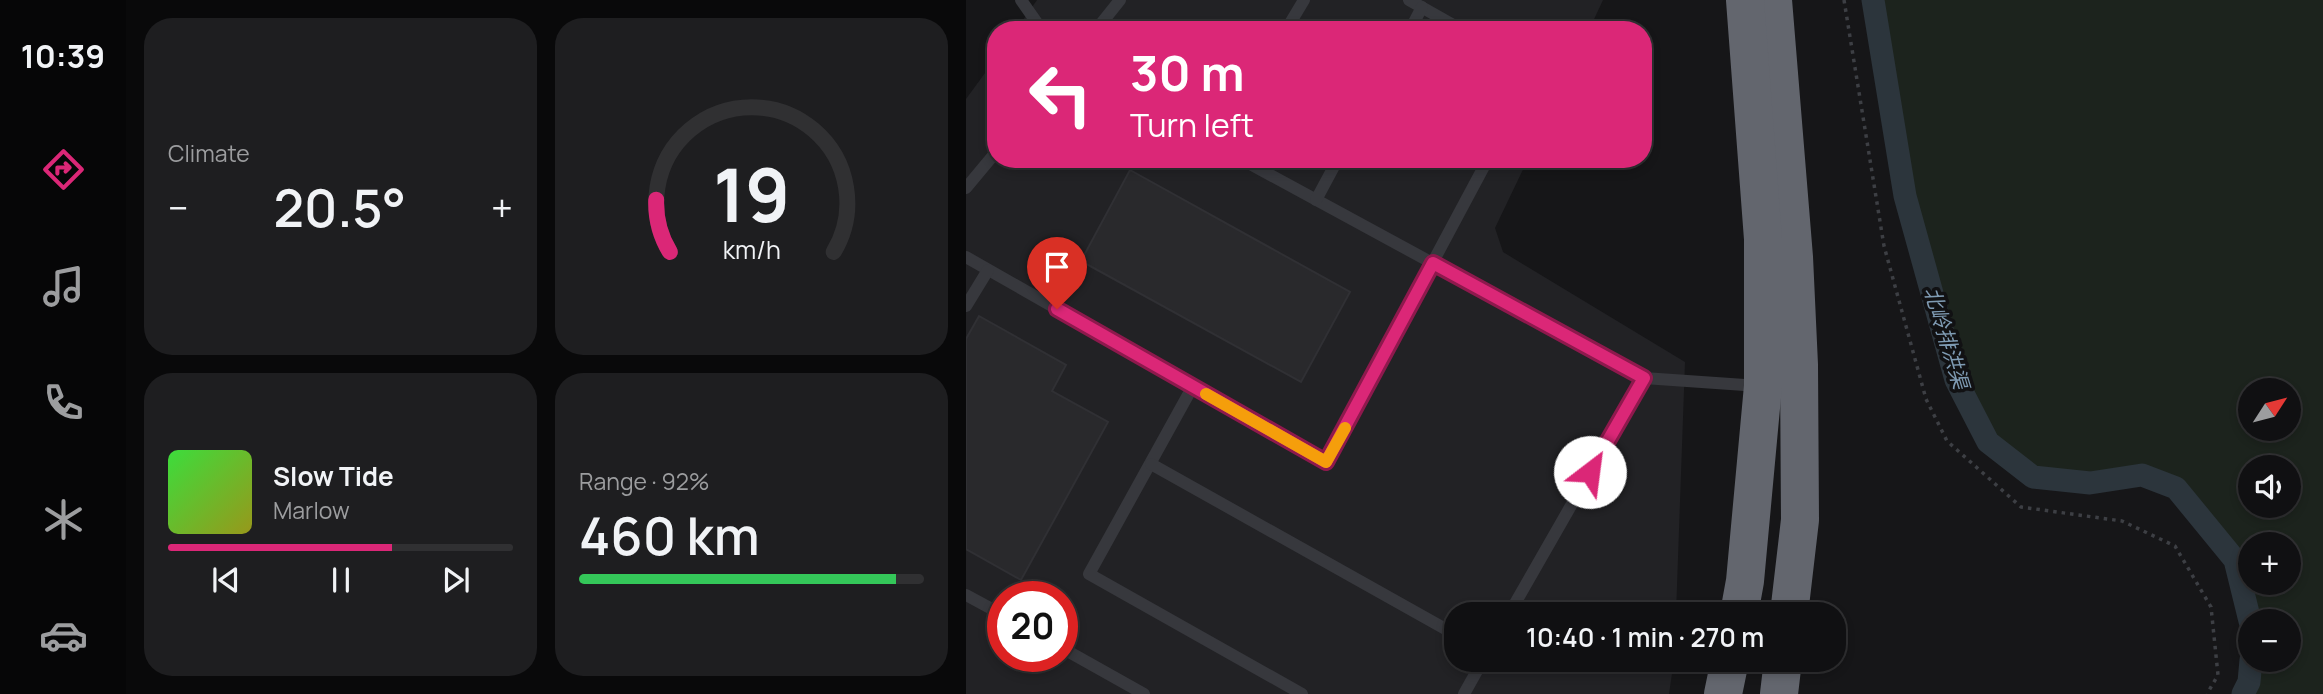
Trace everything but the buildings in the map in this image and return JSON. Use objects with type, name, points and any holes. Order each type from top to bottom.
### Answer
[{"type":"highway","points":[[1741,602],[1745,581],[1763,386],[1763,239],[1745,0]]},
{"type":"highway","points":[[1773,0],[1794,257],[1799,365],[1800,520],[1790,602]]},
{"type":"highway","points":[[1723,694],[1728,672]]},
{"type":"highway","points":[[1779,694],[1782,672]]},
{"type":"lane","points":[[1103,21],[1120,0]]},
{"type":"lane","points":[[1291,21],[1304,0]]},
{"type":"lane","points":[[1409,0],[1446,21]]},
{"type":"lane","points":[[1022,2],[1036,21]]},
{"type":"lane","points":[[1415,21],[1422,7]]},
{"type":"lane","points":[[966,188],[987,163]]},
{"type":"lane","points":[[1257,168],[1644,378],[1763,386]]},
{"type":"lane","points":[[1316,200],[1333,168]]},
{"type":"lane","points":[[966,257],[1326,462],[1483,168]]},
{"type":"lane","points":[[966,306],[988,270]]},
{"type":"lane","points":[[1516,602],[1644,378]]},
{"type":"lane","points":[[1193,386],[1089,574],[1302,694]]},
{"type":"lane","points":[[1151,464],[1444,628]]},
{"type":"lane","points":[[966,595],[987,606]]},
{"type":"lane","points":[[1078,657],[1144,694]]},
{"type":"lane","points":[[1464,694],[1476,672]]},
{"type":"path","points":[[1844,0],[1884,246],[1926,399],[1947,441],[2021,507],[2122,521],[2175,546],[2211,607],[2218,675],[2207,694]]},
{"type":"shaded area","points":[[1037,0],[1603,0],[1593,21],[1022,21]]},
{"type":"shaded area","points":[[1870,0],[2323,0],[2323,694],[2243,694],[2249,682],[2250,672],[2301,672],[2301,609],[2247,609],[2244,595],[2301,595],[2301,532],[2238,532],[2238,572],[2235,560],[2176,488],[2142,475],[2090,483],[2033,477],[1988,442],[1956,380],[1905,196]]},
{"type":"shaded area","points":[[987,70],[987,168],[1524,168],[1495,228],[1503,252],[1685,362],[1676,602],[1444,602],[1444,672],[1672,672],[1669,694],[966,694],[966,99]]},
{"type":"waterway","name":"北岭排洪渠","points":[[1873,0],[1905,196],[1956,380],[1988,442],[2033,477],[2090,483],[2142,475],[2176,488],[2235,560],[2247,609]]},
{"type":"waterway","name":"北岭排洪渠","points":[[2243,694],[2249,682],[2250,672]]},
{"type":"slow traffic","points":[[1206,394],[1326,462],[1345,428]]},
{"type":"route","points":[[1057,309],[1326,462],[1433,263],[1644,378],[1590,472]]}]
